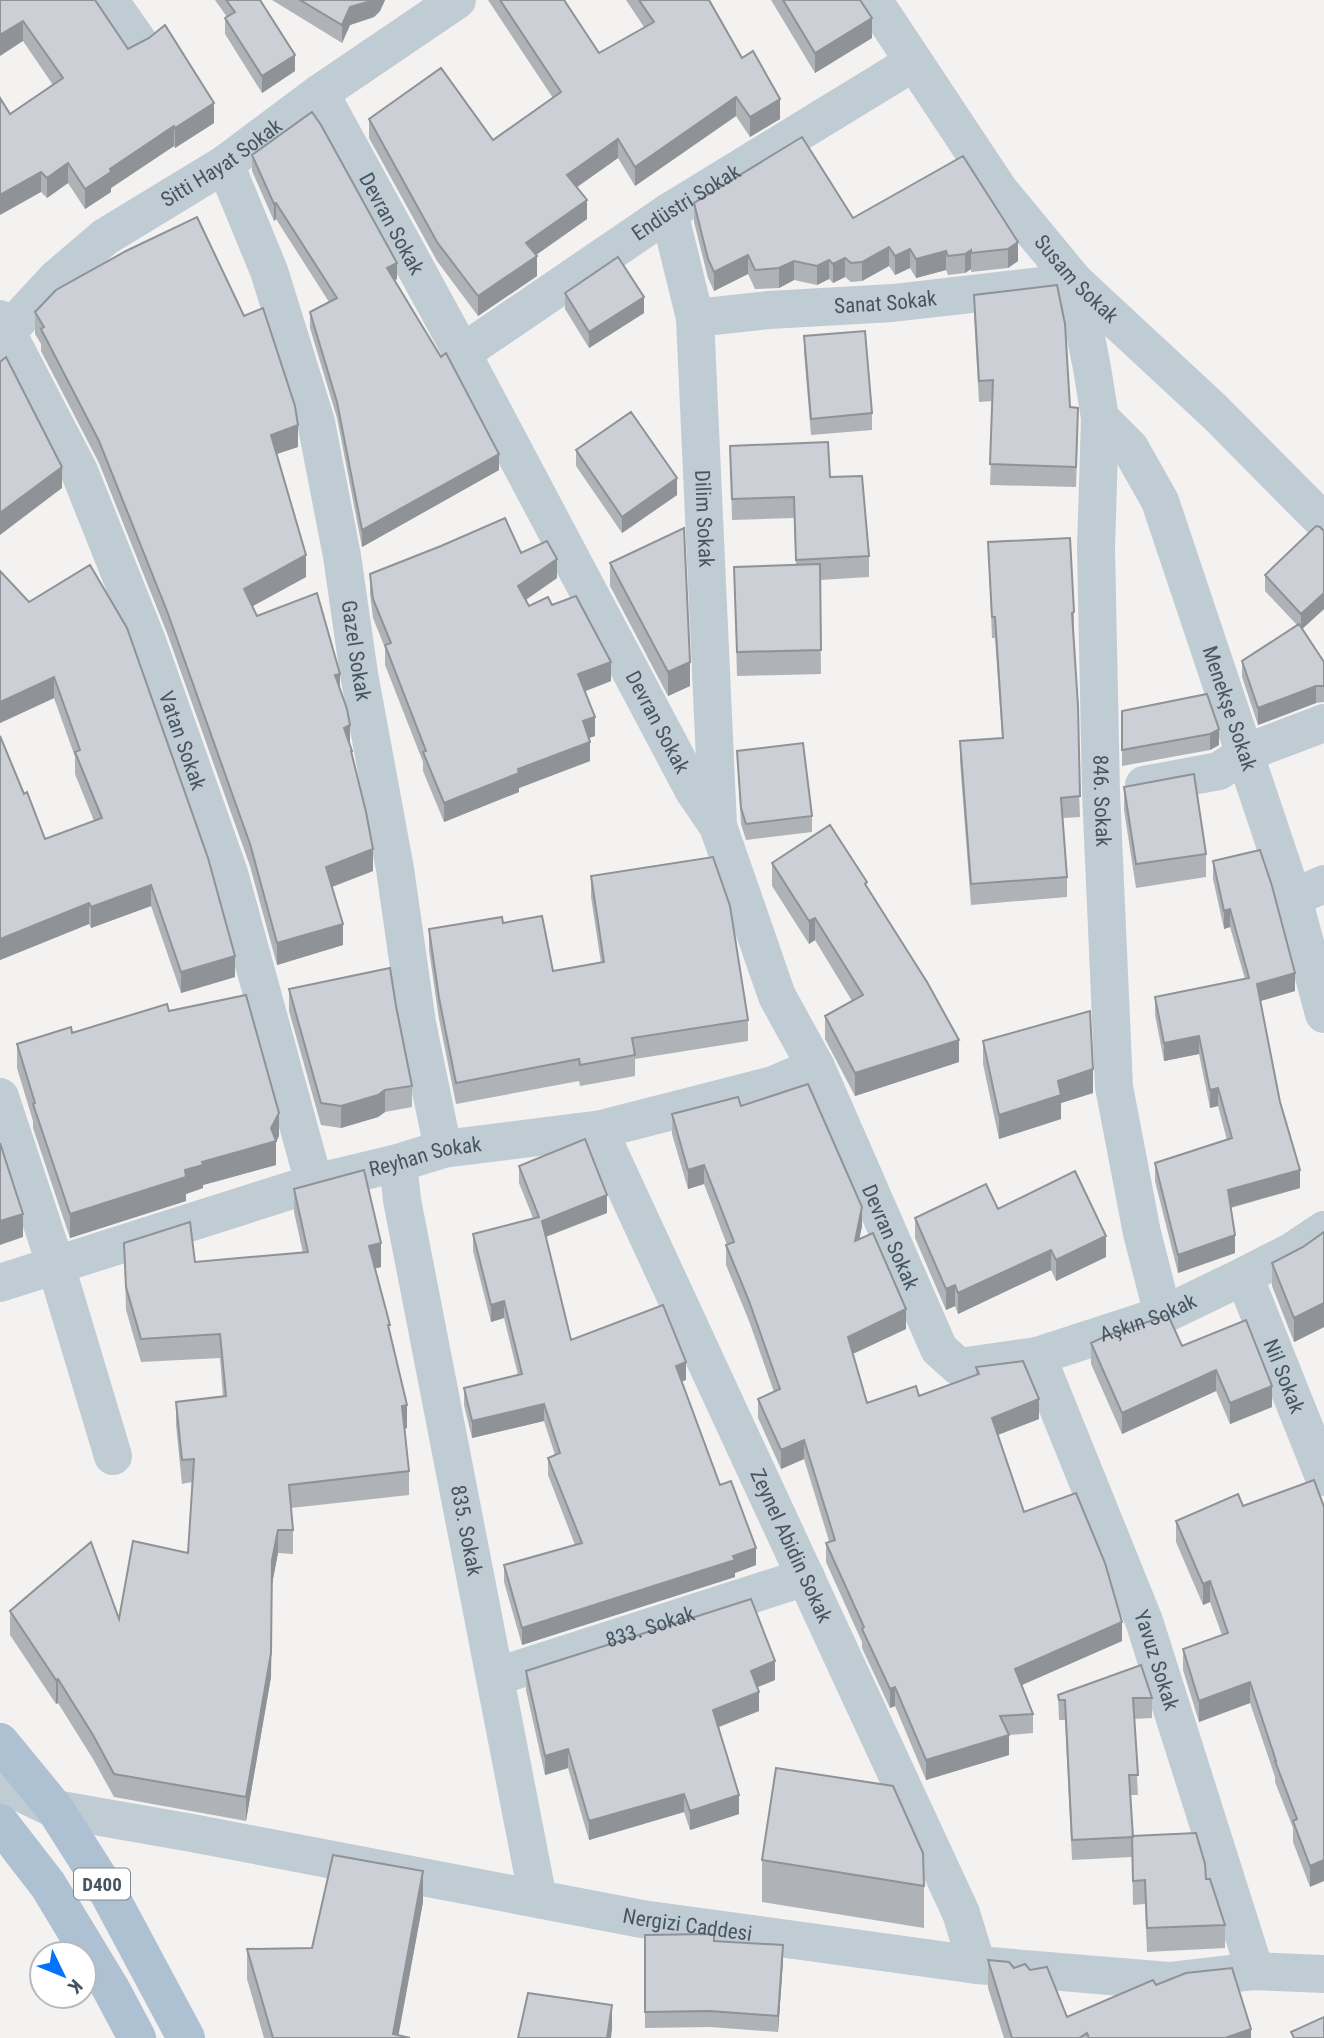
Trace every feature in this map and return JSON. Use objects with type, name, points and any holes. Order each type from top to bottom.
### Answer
[{"type":"main road","name":"D400","points":[[0,1742],[55,1808],[109,1894],[186,2038]]},
{"type":"main road","name":"D400","points":[[0,1822],[48,1885],[111,1989],[137,2038]]},
{"type":"street","points":[[110,0],[138,40]]},
{"type":"street","name":"Sitti Hayat Sokak","points":[[2,331],[57,278],[106,237],[225,164],[320,93],[457,0]]},
{"type":"street","name":"Susam Sokak","points":[[873,0],[999,190],[1075,282],[1215,412],[1324,522]]},
{"type":"street","name":"Endüstri Sokak","points":[[463,353],[669,212],[914,62]]},
{"type":"street","name":"Devran Sokak","points":[[320,93],[463,353],[694,791],[719,826],[777,996],[816,1067],[939,1349],[959,1367]]},
{"type":"street","name":"Gazel Sokak","points":[[225,164],[269,271],[316,422],[342,556],[359,674],[395,869],[417,1023],[443,1149]]},
{"type":"street","name":"Dilim Sokak","points":[[669,212],[695,318],[719,826]]},
{"type":"street","name":"Sanat Sokak","points":[[695,318],[769,310],[893,303],[1075,282]]},
{"type":"street","name":"846. Sokak","points":[[1075,282],[1093,368],[1100,418],[1096,548],[1101,792],[1114,1087],[1142,1233],[1163,1315]]},
{"type":"street","name":"Vatan Sokak","points":[[2,331],[79,471],[147,641],[229,873],[314,1183]]},
{"type":"street","name":"Menekşe Sokak","points":[[1100,418],[1130,448],[1160,501],[1245,753],[1309,891],[1324,1014]]},
{"type":"street","points":[[1101,792],[1219,771],[1245,753],[1324,723]]},
{"type":"street","name":"Reyhan Sokak","points":[[0,1283],[314,1183],[443,1149],[602,1129],[773,1085],[816,1067]]},
{"type":"street","points":[[0,1097],[113,1456]]},
{"type":"street","name":"Zeynel Abidin Sokak","points":[[602,1129],[606,1146],[961,1913],[977,1965]]},
{"type":"street","name":"835. Sokak","points":[[398,1163],[402,1200],[538,1899]]},
{"type":"street","name":"Aşkın Sokak","points":[[959,1367],[1037,1356],[1163,1315],[1291,1252],[1324,1230]]},
{"type":"street","name":"Nil Sokak","points":[[1244,1276],[1324,1477]]},
{"type":"street","name":"Yavuz Sokak","points":[[1037,1356],[1144,1621],[1255,1971]]},
{"type":"street","name":"833. Sokak","points":[[495,1677],[806,1577]]},
{"type":"street","name":"Nergizi Caddesi","points":[[0,1783],[55,1808],[642,1919],[977,1965],[1169,1981],[1255,1971],[1324,1974]]},
{"type":"building","points":[[0,0],[95,0],[128,49],[149,38],[165,25],[214,103],[175,128],[174,126],[85,189],[68,163],[47,178],[41,172],[0,195],[0,98],[10,114],[63,78],[23,21],[0,35]]},
{"type":"building","points":[[226,0],[260,0],[295,55],[262,76],[225,18],[235,12]]},
{"type":"building","points":[[300,0],[374,0],[350,7],[342,25]]},
{"type":"building","points":[[500,0],[564,0],[599,53],[654,22],[639,0],[709,0],[742,58],[753,51],[780,99],[750,117],[736,97],[635,167],[618,139],[567,175],[587,200],[526,243],[537,256],[478,296],[437,242],[369,119],[441,68],[493,140],[561,92]]},
{"type":"building","points":[[783,0],[860,0],[872,18],[815,53]]},
{"type":"building","points":[[312,112],[397,263],[387,268],[441,357],[446,353],[499,454],[362,530],[337,402],[310,312],[337,298],[276,203],[274,204],[252,155]]},
{"type":"building","points":[[802,137],[853,218],[963,156],[1018,242],[1008,249],[971,253],[971,250],[965,254],[948,256],[946,251],[916,259],[910,249],[895,256],[889,247],[862,262],[851,263],[845,258],[833,264],[829,260],[817,266],[794,261],[779,268],[755,270],[748,255],[714,272],[708,259],[694,203]]},
{"type":"building","points":[[197,217],[244,316],[263,308],[295,406],[298,425],[271,435],[306,555],[244,589],[257,616],[317,593],[340,674],[335,675],[350,725],[344,728],[352,751],[373,849],[326,867],[343,924],[277,943],[250,844],[167,611],[99,441],[41,329],[44,327],[35,312],[56,290],[126,251]]},
{"type":"building","points":[[618,257],[644,297],[589,332],[565,293]]},
{"type":"building","points":[[1057,285],[1065,324],[1070,407],[1078,408],[1076,467],[990,464],[993,380],[979,381],[974,295]]},
{"type":"building","points":[[865,331],[872,413],[811,419],[804,336]]},
{"type":"building","points":[[6,357],[62,467],[0,513],[0,362]]},
{"type":"building","points":[[631,412],[677,478],[622,517],[576,450]]},
{"type":"building","points":[[828,442],[830,477],[862,476],[869,556],[796,560],[794,497],[732,499],[730,446]]},
{"type":"building","points":[[505,518],[521,553],[547,541],[557,559],[518,586],[529,606],[548,597],[552,605],[576,596],[611,662],[578,674],[595,717],[583,721],[590,742],[518,769],[519,773],[444,803],[385,645],[391,643],[373,599],[370,574]]},
{"type":"building","points":[[1316,526],[1324,531],[1324,593],[1301,614],[1265,575]]},
{"type":"building","points":[[684,528],[690,662],[668,672],[610,563]]},
{"type":"building","points":[[1070,538],[1080,796],[1061,798],[1067,877],[971,884],[960,741],[1003,738],[988,542]]},
{"type":"building","points":[[820,564],[821,650],[737,652],[734,567]]},
{"type":"building","points":[[90,565],[127,628],[208,858],[235,956],[181,972],[151,885],[91,907],[89,903],[0,939],[0,736],[24,794],[27,792],[45,839],[102,818],[75,752],[80,750],[54,677],[0,702],[0,571],[29,602]]},
{"type":"building","points":[[1299,624],[1324,662],[1324,686],[1316,686],[1258,708],[1242,661]]},
{"type":"building","points":[[1207,694],[1219,729],[1210,734],[1122,750],[1122,711]]},
{"type":"building","points":[[803,743],[812,816],[746,824],[741,808],[737,751]]},
{"type":"building","points":[[1194,774],[1206,854],[1136,864],[1124,787]]},
{"type":"building","points":[[830,825],[927,982],[959,1040],[855,1073],[825,1016],[863,995],[815,918],[809,921],[772,863]]},
{"type":"building","points":[[1260,850],[1295,973],[1257,984],[1280,1102],[1300,1170],[1228,1190],[1235,1235],[1178,1255],[1155,1163],[1232,1138],[1218,1088],[1210,1090],[1199,1036],[1164,1043],[1155,997],[1249,978],[1230,909],[1224,911],[1213,861]]},
{"type":"building","points":[[713,857],[730,906],[748,1020],[632,1038],[635,1055],[580,1065],[579,1059],[456,1083],[429,929],[502,917],[503,923],[542,916],[553,971],[604,962],[591,876]]},
{"type":"building","points":[[390,968],[412,1086],[385,1090],[378,1095],[341,1106],[321,1103],[289,989]]},
{"type":"building","points":[[246,995],[279,1113],[271,1128],[276,1141],[202,1162],[203,1165],[185,1170],[186,1177],[70,1214],[33,1104],[35,1103],[17,1044],[71,1027],[72,1033],[167,1004],[169,1011]]},
{"type":"building","points":[[1090,1011],[1093,1069],[1058,1081],[1061,1095],[999,1115],[983,1041]]},
{"type":"building","points":[[808,1084],[862,1207],[855,1241],[873,1233],[906,1309],[848,1337],[867,1403],[916,1386],[919,1396],[979,1374],[976,1367],[1023,1361],[1039,1399],[992,1418],[1024,1512],[1076,1493],[1105,1563],[1122,1622],[1015,1669],[1033,1714],[1000,1716],[1009,1735],[926,1760],[895,1687],[890,1689],[862,1629],[864,1627],[826,1543],[835,1540],[804,1440],[781,1450],[758,1399],[780,1389],[726,1245],[734,1242],[704,1165],[688,1170],[672,1114],[738,1097],[741,1106]]},
{"type":"building","points":[[585,1139],[607,1195],[542,1221],[571,1340],[663,1305],[686,1362],[676,1366],[720,1485],[731,1481],[756,1548],[733,1556],[735,1560],[522,1628],[504,1565],[582,1543],[548,1458],[560,1453],[544,1404],[472,1421],[464,1388],[522,1374],[504,1301],[491,1305],[473,1234],[539,1217],[519,1166]]},
{"type":"building","points":[[0,1143],[23,1214],[0,1221]]},
{"type":"building","points":[[364,1170],[381,1243],[369,1246],[407,1405],[402,1406],[409,1471],[289,1485],[293,1530],[278,1530],[272,1560],[271,1653],[246,1797],[114,1774],[58,1679],[56,1680],[10,1611],[91,1542],[119,1619],[133,1541],[188,1553],[194,1459],[182,1460],[176,1402],[226,1396],[220,1334],[141,1339],[126,1287],[124,1243],[190,1222],[195,1262],[308,1252],[294,1189]]},
{"type":"building","points":[[1075,1171],[1106,1236],[1056,1260],[1051,1250],[958,1293],[955,1285],[946,1289],[915,1218],[986,1184],[998,1209]]},
{"type":"building","points":[[1324,1232],[1324,1303],[1294,1318],[1272,1263],[1303,1247]]},
{"type":"building","points":[[1168,1315],[1182,1346],[1246,1320],[1272,1386],[1230,1403],[1216,1370],[1122,1413],[1091,1343]]},
{"type":"building","points":[[1314,1480],[1324,1507],[1324,1860],[1310,1866],[1293,1821],[1297,1819],[1250,1682],[1199,1701],[1183,1649],[1228,1633],[1210,1581],[1203,1584],[1176,1521],[1238,1494],[1243,1506]]},
{"type":"building","points":[[751,1599],[775,1661],[751,1671],[759,1692],[713,1710],[739,1795],[690,1811],[684,1794],[589,1821],[568,1749],[545,1756],[526,1671]]},
{"type":"building","points":[[1141,1665],[1152,1698],[1133,1698],[1138,1775],[1129,1775],[1133,1837],[1072,1840],[1065,1700],[1059,1700],[1058,1695]]},
{"type":"building","points":[[776,1768],[893,1786],[923,1853],[924,1886],[762,1860]]},
{"type":"building","points":[[1196,1833],[1205,1864],[1206,1879],[1210,1879],[1225,1925],[1147,1928],[1145,1880],[1133,1881],[1132,1836]]},
{"type":"building","points":[[333,1855],[423,1871],[393,2034],[410,2038],[273,2038],[247,1949],[312,1948]]},
{"type":"building","points":[[645,1935],[714,1935],[714,1941],[783,1945],[778,2016],[710,2011],[645,2012]]},
{"type":"building","points":[[988,1960],[1009,1962],[1014,1968],[1025,1964],[1030,1970],[1047,1967],[1067,2017],[1153,1980],[1156,1985],[1186,1973],[1232,1968],[1251,2029],[1225,2038],[1089,2038],[1087,2033],[1079,2038],[1012,2038]]},
{"type":"building","points":[[528,1993],[612,2005],[607,2038],[518,2038]]},
{"type":"building","points":[[1324,2017],[1324,2038],[1294,2038],[1291,2032]]}]
